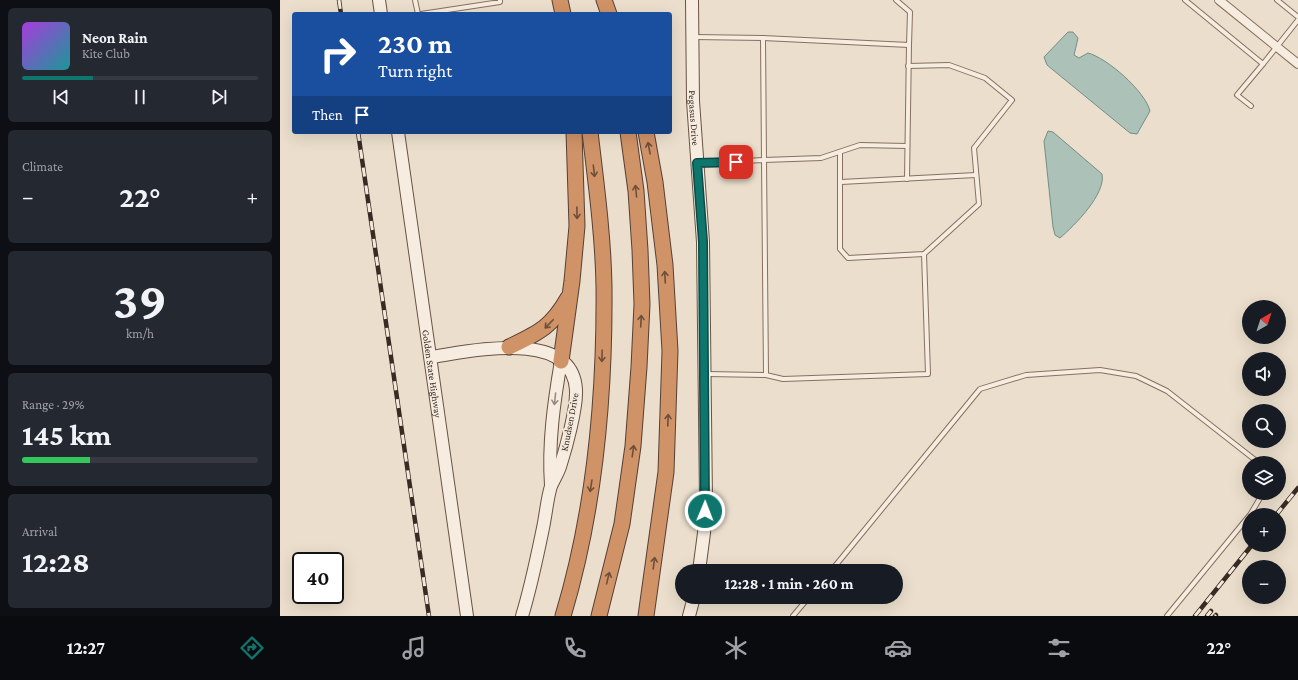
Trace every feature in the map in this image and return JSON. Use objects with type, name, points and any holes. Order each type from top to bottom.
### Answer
[{"type":"highway","points":[[559,0],[560,12]]},
{"type":"highway","points":[[559,0],[562,12]]},
{"type":"highway","points":[[600,0],[603,12]]},
{"type":"highway","points":[[604,0],[609,12]]},
{"type":"highway","points":[[561,361],[571,292],[577,226],[574,134]]},
{"type":"highway","points":[[563,616],[582,538],[592,484],[601,394],[604,285],[599,208],[590,134]]},
{"type":"highway","points":[[599,616],[622,524],[633,446],[639,367],[642,304],[640,250],[636,192],[628,134]]},
{"type":"highway","points":[[646,134],[655,182],[664,257],[670,351],[666,472],[646,616]]},
{"type":"highway","points":[[509,347],[545,329],[558,314],[571,292]]},
{"type":"street","points":[[379,0],[381,12]]},
{"type":"street","name":"Pegasus Drive","points":[[692,0],[691,37],[693,100],[703,242],[706,500],[700,564]]},
{"type":"street","points":[[1220,0],[1298,64]]},
{"type":"street","name":"Golden State Highway","points":[[398,134],[431,357],[466,616]]},
{"type":"street","name":"Knudsen Drive","points":[[431,357],[509,347],[538,350],[561,361],[568,367],[574,379],[576,390],[574,404],[560,466],[551,487],[534,571],[522,616]]},
{"type":"street","name":"Knudsen Drive","points":[[551,487],[551,443],[561,361]]},
{"type":"street","points":[[689,616],[692,604]]},
{"type":"lane","points":[[415,0],[418,12]]},
{"type":"lane","points":[[434,12],[500,2],[500,0]]},
{"type":"lane","points":[[896,0],[910,12],[907,179]]},
{"type":"lane","points":[[1185,0],[1263,64]]},
{"type":"lane","points":[[1276,0],[1298,17]]},
{"type":"lane","points":[[1251,106],[1237,95],[1298,20]]},
{"type":"lane","points":[[691,37],[763,38],[909,45]]},
{"type":"lane","points":[[763,38],[766,375]]},
{"type":"lane","points":[[840,152],[840,249],[848,258],[924,254],[979,204],[974,148],[1012,100],[985,78],[949,65],[908,66]]},
{"type":"lane","points":[[697,163],[821,158],[860,145],[907,146]]},
{"type":"lane","points":[[840,182],[976,176]]},
{"type":"lane","points":[[704,374],[766,375],[783,379],[928,374],[924,254]]},
{"type":"lane","points":[[837,564],[980,388],[1026,375],[1100,370],[1136,376],[1167,391],[1250,456]]},
{"type":"lane","points":[[1167,616],[1242,525]]},
{"type":"lane","points":[[793,616],[803,604]]},
{"type":"shaded area","points":[[1068,32],[1073,32],[1078,38],[1074,55],[1079,58],[1088,53],[1105,61],[1124,76],[1141,94],[1150,111],[1137,134],[1130,133],[1047,65],[1044,57]]},
{"type":"shaded area","points":[[1048,131],[1053,132],[1102,174],[1102,182],[1094,200],[1081,217],[1060,238],[1055,235],[1053,227],[1044,141]]},
{"type":"railway","points":[[339,0],[341,12]]},
{"type":"railway","points":[[358,134],[429,616]]},
{"type":"railway","points":[[1282,508],[1298,488]]},
{"type":"railway","points":[[1195,616],[1246,552]]},
{"type":"railway","points":[[1207,616],[1211,611]]},
{"type":"route","points":[[705,511],[703,242],[697,163],[736,162]]}]
